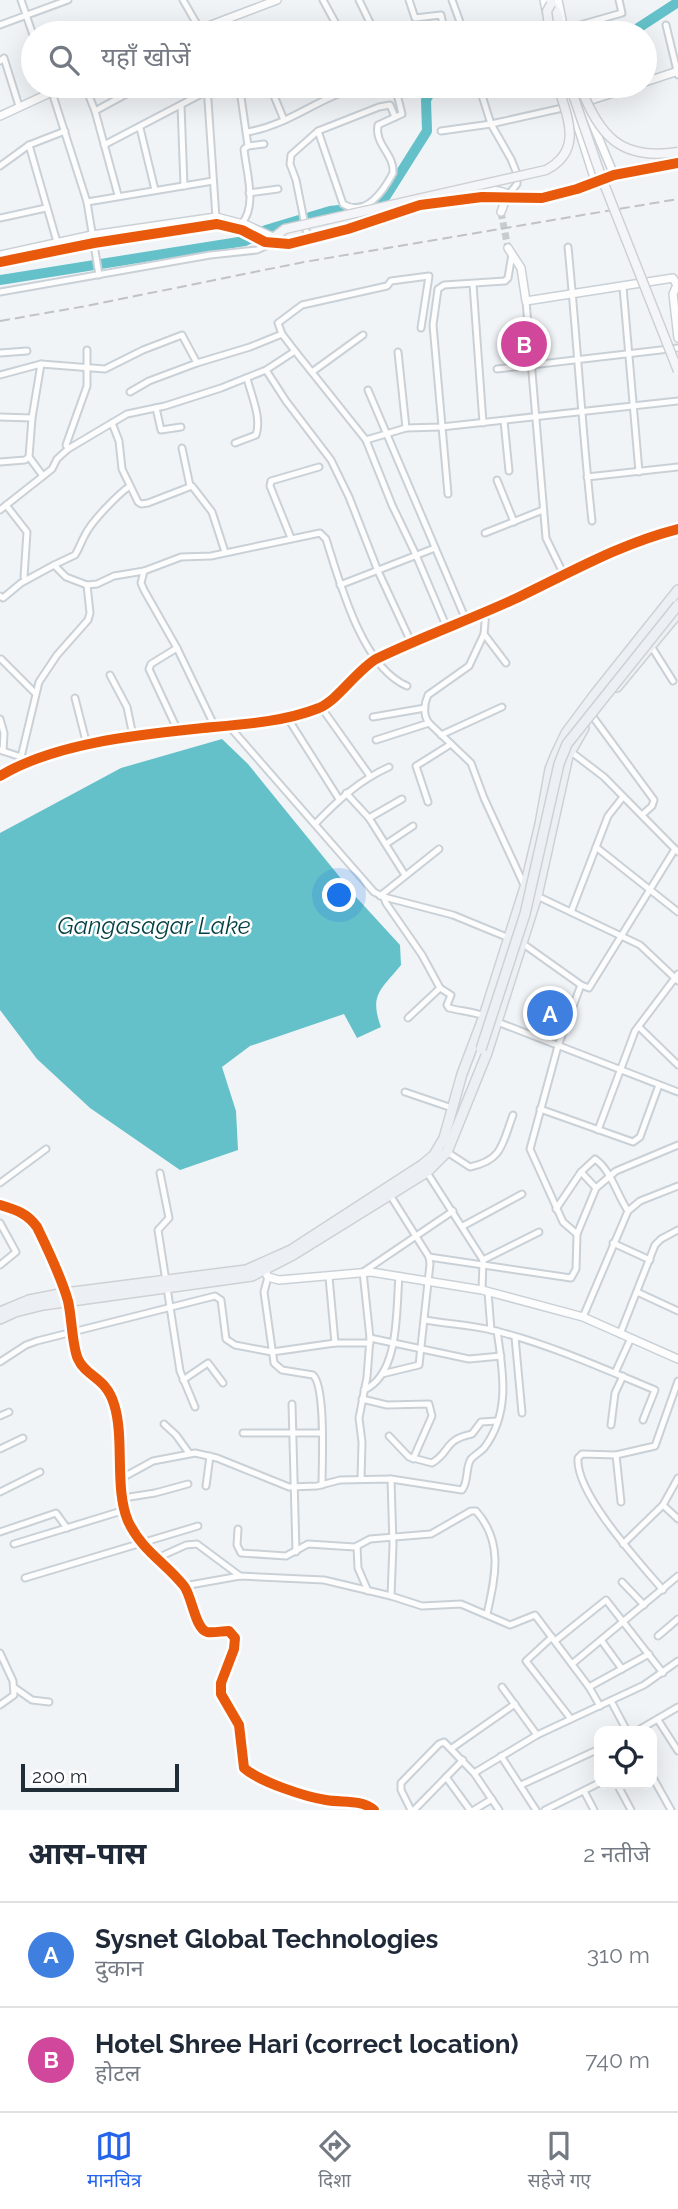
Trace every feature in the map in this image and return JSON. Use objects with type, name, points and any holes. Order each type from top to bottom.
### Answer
[{"type":"highway","points":[[264,1271],[291,1250],[424,1169],[439,1148],[525,887],[551,769],[566,733],[678,590]]},
{"type":"highway","points":[[476,1080],[481,1049],[525,914],[559,764],[567,744],[678,604]]},
{"type":"highway","points":[[0,1312],[29,1300],[167,1284],[240,1279],[264,1271],[390,1195],[447,1152],[476,1080],[537,896],[570,751],[593,717],[678,613]]},
{"type":"highway","points":[[462,1074],[481,1049]]},
{"type":"highway","points":[[0,1319],[66,1297]]},
{"type":"main road","points":[[548,21],[547,11],[550,1]]},
{"type":"main road","points":[[550,1],[554,21]]},
{"type":"main road","points":[[550,1],[560,21]]},
{"type":"main road","points":[[272,240],[285,229],[546,170],[562,158],[570,139],[568,115],[562,98]]},
{"type":"main road","points":[[572,98],[678,371]]},
{"type":"main road","points":[[585,98],[593,117],[617,143],[643,154],[678,152]]},
{"type":"street","points":[[21,0],[29,21]]},
{"type":"street","points":[[0,25],[68,0]]},
{"type":"street","points":[[183,0],[196,21]]},
{"type":"street","points":[[226,21],[277,0]]},
{"type":"street","points":[[323,0],[334,21]]},
{"type":"street","points":[[359,0],[369,21]]},
{"type":"street","points":[[409,0],[415,18],[441,15],[442,21]]},
{"type":"street","points":[[452,0],[460,21]]},
{"type":"street","points":[[594,21],[622,13],[620,0]]},
{"type":"street","points":[[657,79],[678,73],[666,25]]},
{"type":"street","points":[[0,61],[4,58],[19,106]]},
{"type":"street","points":[[0,116],[33,98]]},
{"type":"street","points":[[54,98],[87,202],[99,272]]},
{"type":"street","points":[[90,98],[118,195]]},
{"type":"street","points":[[95,111],[119,98]]},
{"type":"street","points":[[104,145],[192,98]]},
{"type":"street","points":[[208,98],[216,220]]},
{"type":"street","points":[[241,98],[248,146]]},
{"type":"street","points":[[276,98],[284,120]]},
{"type":"street","points":[[247,132],[263,130],[326,98]]},
{"type":"street","points":[[318,131],[340,200],[348,207],[361,206],[377,199],[393,173],[391,159],[383,148],[377,129],[378,125],[403,113],[399,98]]},
{"type":"street","points":[[483,98],[491,124],[517,174],[517,184],[501,212]]},
{"type":"street","points":[[569,98],[595,181]]},
{"type":"street","points":[[582,98],[614,176]]},
{"type":"street","points":[[441,131],[491,124],[598,98]]},
{"type":"street","points":[[307,236],[290,159],[300,145],[318,131],[386,104],[390,105],[395,117]]},
{"type":"street","points":[[181,105],[184,186]]},
{"type":"street","points":[[140,128],[155,190]]},
{"type":"street","points":[[0,166],[29,145],[65,131]]},
{"type":"street","points":[[243,226],[250,211],[244,149],[264,144]]},
{"type":"street","points":[[29,145],[57,242]]},
{"type":"street","points":[[0,255],[57,242],[216,220],[243,226],[278,244],[303,241],[372,222],[420,205],[482,197],[526,199],[554,196],[595,181],[678,163]]},
{"type":"street","points":[[87,202],[213,181]]},
{"type":"street","points":[[248,193],[278,190]]},
{"type":"street","points":[[0,292],[99,272],[250,251],[272,240],[307,236],[430,198],[484,191],[498,191],[509,197]]},
{"type":"street","points":[[0,218],[46,208]]},
{"type":"street","points":[[0,262],[93,239]]},
{"type":"street","points":[[568,247],[579,360],[580,412],[592,521]]},
{"type":"street","points":[[448,494],[433,325],[440,286],[507,279],[510,251]]},
{"type":"street","points":[[510,251],[521,268],[526,301],[546,538],[563,573]]},
{"type":"street","points":[[421,328],[429,276],[391,281],[387,286],[302,305],[278,323],[282,334],[366,440],[447,628]]},
{"type":"street","points":[[526,301],[673,278],[677,286],[673,295],[678,338]]},
{"type":"street","points":[[473,284],[483,423]]},
{"type":"street","points":[[623,287],[639,472]]},
{"type":"street","points":[[425,306],[436,306]]},
{"type":"street","points":[[130,391],[197,363],[282,334]]},
{"type":"street","points":[[0,375],[41,363],[105,369],[142,350],[182,335],[197,363]]},
{"type":"street","points":[[312,372],[363,335]]},
{"type":"street","points":[[497,369],[678,348]]},
{"type":"street","points":[[68,449],[66,445],[87,386],[87,350]]},
{"type":"street","points":[[0,353],[27,351]]},
{"type":"street","points":[[26,580],[27,532],[3,508],[52,469],[57,458],[127,414],[156,408],[247,378],[267,370],[295,351]]},
{"type":"street","points":[[398,352],[406,428]]},
{"type":"street","points":[[41,363],[29,457],[43,476]]},
{"type":"street","points":[[267,370],[286,401],[330,457],[411,642]]},
{"type":"street","points":[[235,443],[256,435],[258,431],[258,418],[247,378]]},
{"type":"street","points":[[368,390],[466,620]]},
{"type":"street","points":[[366,440],[406,428],[483,423],[678,401]]},
{"type":"street","points":[[156,408],[160,430],[181,427]]},
{"type":"street","points":[[0,417],[32,418]]},
{"type":"street","points":[[503,421],[509,471]]},
{"type":"street","points":[[112,423],[119,441],[122,469],[141,504],[190,486],[194,487],[212,512],[225,552]]},
{"type":"street","points":[[182,448],[190,486]]},
{"type":"street","points":[[0,462],[25,460],[29,457]]},
{"type":"street","points":[[291,538],[270,485],[271,481],[319,467]]},
{"type":"street","points":[[587,477],[678,467]]},
{"type":"street","points":[[496,480],[514,522]]},
{"type":"street","points":[[0,596],[3,597],[26,580],[75,555],[93,523],[120,492],[130,486]]},
{"type":"street","points":[[485,533],[543,510]]},
{"type":"street","points":[[0,776],[31,760],[133,736],[229,726],[287,717],[321,707],[359,670],[376,659],[486,611],[563,573],[653,535],[678,529]]},
{"type":"street","points":[[54,565],[62,575],[87,585],[102,583],[114,576],[144,570],[181,557],[211,556],[320,533],[324,536],[346,604],[376,659],[390,677],[407,686]]},
{"type":"street","points":[[340,585],[435,548]]},
{"type":"street","points":[[144,570],[141,583],[144,590],[177,648],[215,727]]},
{"type":"street","points":[[21,757],[34,693],[42,676],[88,620],[90,614],[87,585]]},
{"type":"street","points":[[486,611],[484,634],[469,666],[432,691],[426,699],[425,708],[429,723],[473,768],[525,887],[537,896],[647,951],[677,977],[632,1038],[598,1130]]},
{"type":"street","points":[[484,634],[506,663]]},
{"type":"street","points":[[652,646],[673,681]]},
{"type":"street","points":[[177,648],[151,664],[149,669],[178,731]]},
{"type":"street","points":[[1,659],[34,693]]},
{"type":"street","points":[[110,675],[127,707],[133,736]]},
{"type":"street","points":[[75,698],[87,746]]},
{"type":"street","points":[[321,707],[370,776]]},
{"type":"street","points":[[442,735],[502,707]]},
{"type":"street","points":[[373,717],[425,708]]},
{"type":"street","points":[[287,717],[339,799]]},
{"type":"street","points":[[593,717],[654,800],[652,806],[642,815]]},
{"type":"street","points":[[0,719],[4,733],[1,750],[31,760]]},
{"type":"street","points":[[376,740],[429,723]]},
{"type":"street","points":[[229,726],[382,897],[422,955],[440,988],[451,995],[447,1005],[449,1008],[484,1016],[678,1092]]},
{"type":"street","points":[[428,802],[416,766],[451,744]]},
{"type":"street","points":[[522,943],[581,985],[586,988],[592,986],[649,889],[676,850],[604,777],[570,751]]},
{"type":"street","points":[[316,823],[346,793],[370,776],[389,767]]},
{"type":"street","points":[[346,793],[369,818],[405,875]]},
{"type":"street","points":[[571,912],[612,809],[623,797]]},
{"type":"street","points":[[369,818],[402,799]]},
{"type":"street","points":[[386,844],[413,826]]},
{"type":"street","points":[[596,847],[678,912]]},
{"type":"street","points":[[382,897],[439,849]]},
{"type":"street","points":[[382,897],[453,915],[509,938]]},
{"type":"street","points":[[577,1234],[563,1222],[530,1149],[558,1046],[581,985]]},
{"type":"street","points":[[408,1018],[440,988]]},
{"type":"street","points":[[639,1027],[678,1065]]},
{"type":"street","points":[[540,1109],[630,1142],[638,1140],[659,1085]]},
{"type":"street","points":[[405,1092],[452,1108]]},
{"type":"street","points":[[447,1152],[470,1167],[491,1160],[499,1152],[513,1115]]},
{"type":"street","points":[[429,1256],[484,1262],[571,1278],[576,1269],[577,1234],[596,1188],[626,1166],[678,1145]]},
{"type":"street","points":[[0,1183],[46,1149]]},
{"type":"street","points":[[556,1209],[581,1171],[596,1159],[610,1176],[617,1195],[628,1211]]},
{"type":"street","points":[[122,1478],[148,1462],[189,1453],[210,1456],[285,1486],[322,1485],[340,1480],[391,1479],[461,1489],[465,1486],[470,1462],[485,1446],[502,1409],[504,1390],[501,1356],[485,1291],[484,1262],[424,1169]]},
{"type":"street","points":[[581,1171],[596,1188]]},
{"type":"street","points":[[160,1173],[169,1217],[158,1230],[183,1380],[195,1407]]},
{"type":"street","points":[[583,1317],[628,1211],[640,1201],[678,1185]]},
{"type":"street","points":[[463,1226],[522,1194]]},
{"type":"street","points":[[382,1374],[417,1367],[420,1364],[429,1281],[429,1256],[390,1195]]},
{"type":"street","points":[[0,1205],[18,1210],[30,1218],[44,1243],[66,1297],[76,1353],[81,1365],[107,1388],[115,1405],[125,1510],[142,1542],[155,1559],[184,1586],[192,1600],[200,1626],[208,1632],[229,1631],[234,1638],[234,1649],[221,1683],[220,1695],[239,1725],[244,1768],[295,1792],[328,1800],[362,1803],[374,1810]]},
{"type":"street","points":[[363,1272],[453,1211]]},
{"type":"street","points":[[0,1223],[16,1252],[0,1265]]},
{"type":"street","points":[[620,1334],[658,1241],[678,1230]]},
{"type":"street","points":[[484,1262],[538,1232]]},
{"type":"street","points":[[613,1243],[650,1260]]},
{"type":"street","points":[[264,1271],[279,1280],[363,1272],[485,1291],[583,1317],[678,1359]]},
{"type":"street","points":[[264,1271],[264,1292],[274,1363],[279,1368],[313,1375],[318,1380],[322,1485]]},
{"type":"street","points":[[361,1479],[362,1442],[359,1418],[370,1341],[363,1272]]},
{"type":"street","points":[[364,1390],[376,1384],[390,1356],[398,1276]]},
{"type":"street","points":[[329,1277],[335,1343]]},
{"type":"street","points":[[637,1292],[678,1311]]},
{"type":"street","points":[[0,1361],[26,1345],[218,1296],[221,1300],[227,1342],[272,1352],[370,1341],[393,1342],[470,1359],[501,1356]]},
{"type":"street","points":[[425,1320],[494,1331],[514,1337],[615,1373],[655,1391],[643,1420]]},
{"type":"street","points":[[514,1337],[523,1413]]},
{"type":"street","points":[[615,1373],[631,1338]]},
{"type":"street","points":[[183,1380],[208,1363],[223,1384]]},
{"type":"street","points":[[611,1425],[615,1393],[622,1376]]},
{"type":"street","points":[[663,1590],[623,1544],[582,1481],[577,1463],[582,1454],[616,1455],[655,1446],[678,1381]]},
{"type":"street","points":[[362,1399],[387,1405],[429,1404],[432,1416],[413,1459]]},
{"type":"street","points":[[292,1404],[296,1552]]},
{"type":"street","points":[[0,1416],[9,1412]]},
{"type":"street","points":[[389,1436],[413,1459],[435,1462],[454,1440],[472,1434],[481,1422],[497,1421]]},
{"type":"street","points":[[164,1424],[189,1453]]},
{"type":"street","points":[[243,1433],[321,1433]]},
{"type":"street","points":[[0,1449],[23,1438]]},
{"type":"street","points":[[616,1455],[621,1502]]},
{"type":"street","points":[[206,1486],[210,1456]]},
{"type":"street","points":[[0,1492],[40,1472]]},
{"type":"street","points":[[391,1479],[391,1596]]},
{"type":"street","points":[[623,1544],[663,1504],[678,1479]]},
{"type":"street","points":[[123,1498],[188,1484]]},
{"type":"street","points":[[663,1504],[678,1519]]},
{"type":"street","points":[[14,1544],[125,1510]]},
{"type":"street","points":[[238,1529],[236,1545],[241,1553],[286,1556],[312,1544],[357,1546],[367,1540],[434,1533],[471,1511],[477,1511],[490,1533],[496,1554],[495,1579],[487,1614]]},
{"type":"street","points":[[0,1532],[56,1513],[67,1528]]},
{"type":"street","points":[[25,1578],[198,1526]]},
{"type":"street","points":[[155,1559],[186,1545],[197,1544],[240,1576]]},
{"type":"street","points":[[357,1546],[358,1568],[368,1591]]},
{"type":"street","points":[[184,1586],[240,1576],[324,1580],[422,1606],[461,1604],[510,1625],[535,1615],[600,1706]]},
{"type":"street","points":[[572,1664],[678,1576]]},
{"type":"street","points":[[622,1582],[644,1605]]},
{"type":"street","points":[[570,1719],[526,1661],[606,1600],[663,1673]]},
{"type":"street","points":[[658,1636],[678,1619]]},
{"type":"street","points":[[601,1640],[622,1669]]},
{"type":"street","points":[[0,1653],[15,1688],[14,1695],[0,1705]]},
{"type":"street","points":[[589,1687],[649,1654]]},
{"type":"street","points":[[474,1773],[537,1735],[663,1673],[678,1661]]},
{"type":"street","points":[[502,1687],[537,1735]]},
{"type":"street","points":[[15,1688],[32,1700],[49,1702]]},
{"type":"street","points":[[611,1700],[624,1726]]},
{"type":"street","points":[[452,1748],[516,1704]]},
{"type":"street","points":[[647,1726],[678,1707]]},
{"type":"street","points":[[658,1720],[678,1751]]},
{"type":"street","points":[[463,1760],[412,1810],[401,1790],[401,1783],[444,1742],[452,1748],[463,1760],[474,1773],[499,1810]]},
{"type":"street","points":[[521,1784],[594,1752]]},
{"type":"street","points":[[500,1756],[536,1810]]},
{"type":"street","points":[[446,1777],[472,1810],[492,1799]]},
{"type":"street","points":[[657,1785],[671,1810]]},
{"type":"street","points":[[545,1810],[594,1786]]},
{"type":"street","points":[[620,1789],[631,1810]]},
{"type":"street","points":[[584,1791],[594,1810]]},
{"type":"water","name":"Gangasagar Lake","points":[[222,739],[248,764],[356,897],[400,945],[401,965],[377,999],[376,1007],[381,1027],[357,1038],[344,1014],[250,1046],[222,1067],[236,1111],[238,1150],[180,1170],[90,1108],[37,1059],[0,1010],[0,833],[121,768]]},
{"type":"waterway","points":[[649,21],[678,2]]},
{"type":"waterway","points":[[310,217],[330,211],[366,207],[386,196],[427,131],[427,98]]},
{"type":"waterway","points":[[0,280],[245,241],[266,230],[299,220]]},
{"type":"tunnel","points":[[501,212],[508,248]]},
{"type":"railway","points":[[0,321],[304,262],[678,199]]},
{"type":"cycle path","points":[[0,262],[94,243],[217,224],[242,230],[265,242],[289,244],[348,229],[420,205],[482,197],[542,198],[614,175],[678,163]]},
{"type":"cycle path","points":[[0,776],[23,764],[75,747],[132,736],[267,721],[319,708],[333,699],[376,659],[501,605],[617,550],[678,529]]},
{"type":"cycle path","points":[[0,1205],[25,1215],[37,1227],[65,1292],[78,1359],[106,1388],[114,1404],[119,1432],[121,1494],[128,1521],[140,1540],[184,1586],[203,1630],[229,1631],[235,1638],[234,1649],[221,1683],[221,1694],[239,1725],[244,1768],[295,1792],[326,1800],[358,1803],[374,1810]]},
{"type":"place","name":"Hotel Shree Hari (correct location)","points":[[524,344]]},
{"type":"place","name":"Sysnet Global Technologies","points":[[550,1013]]}]
